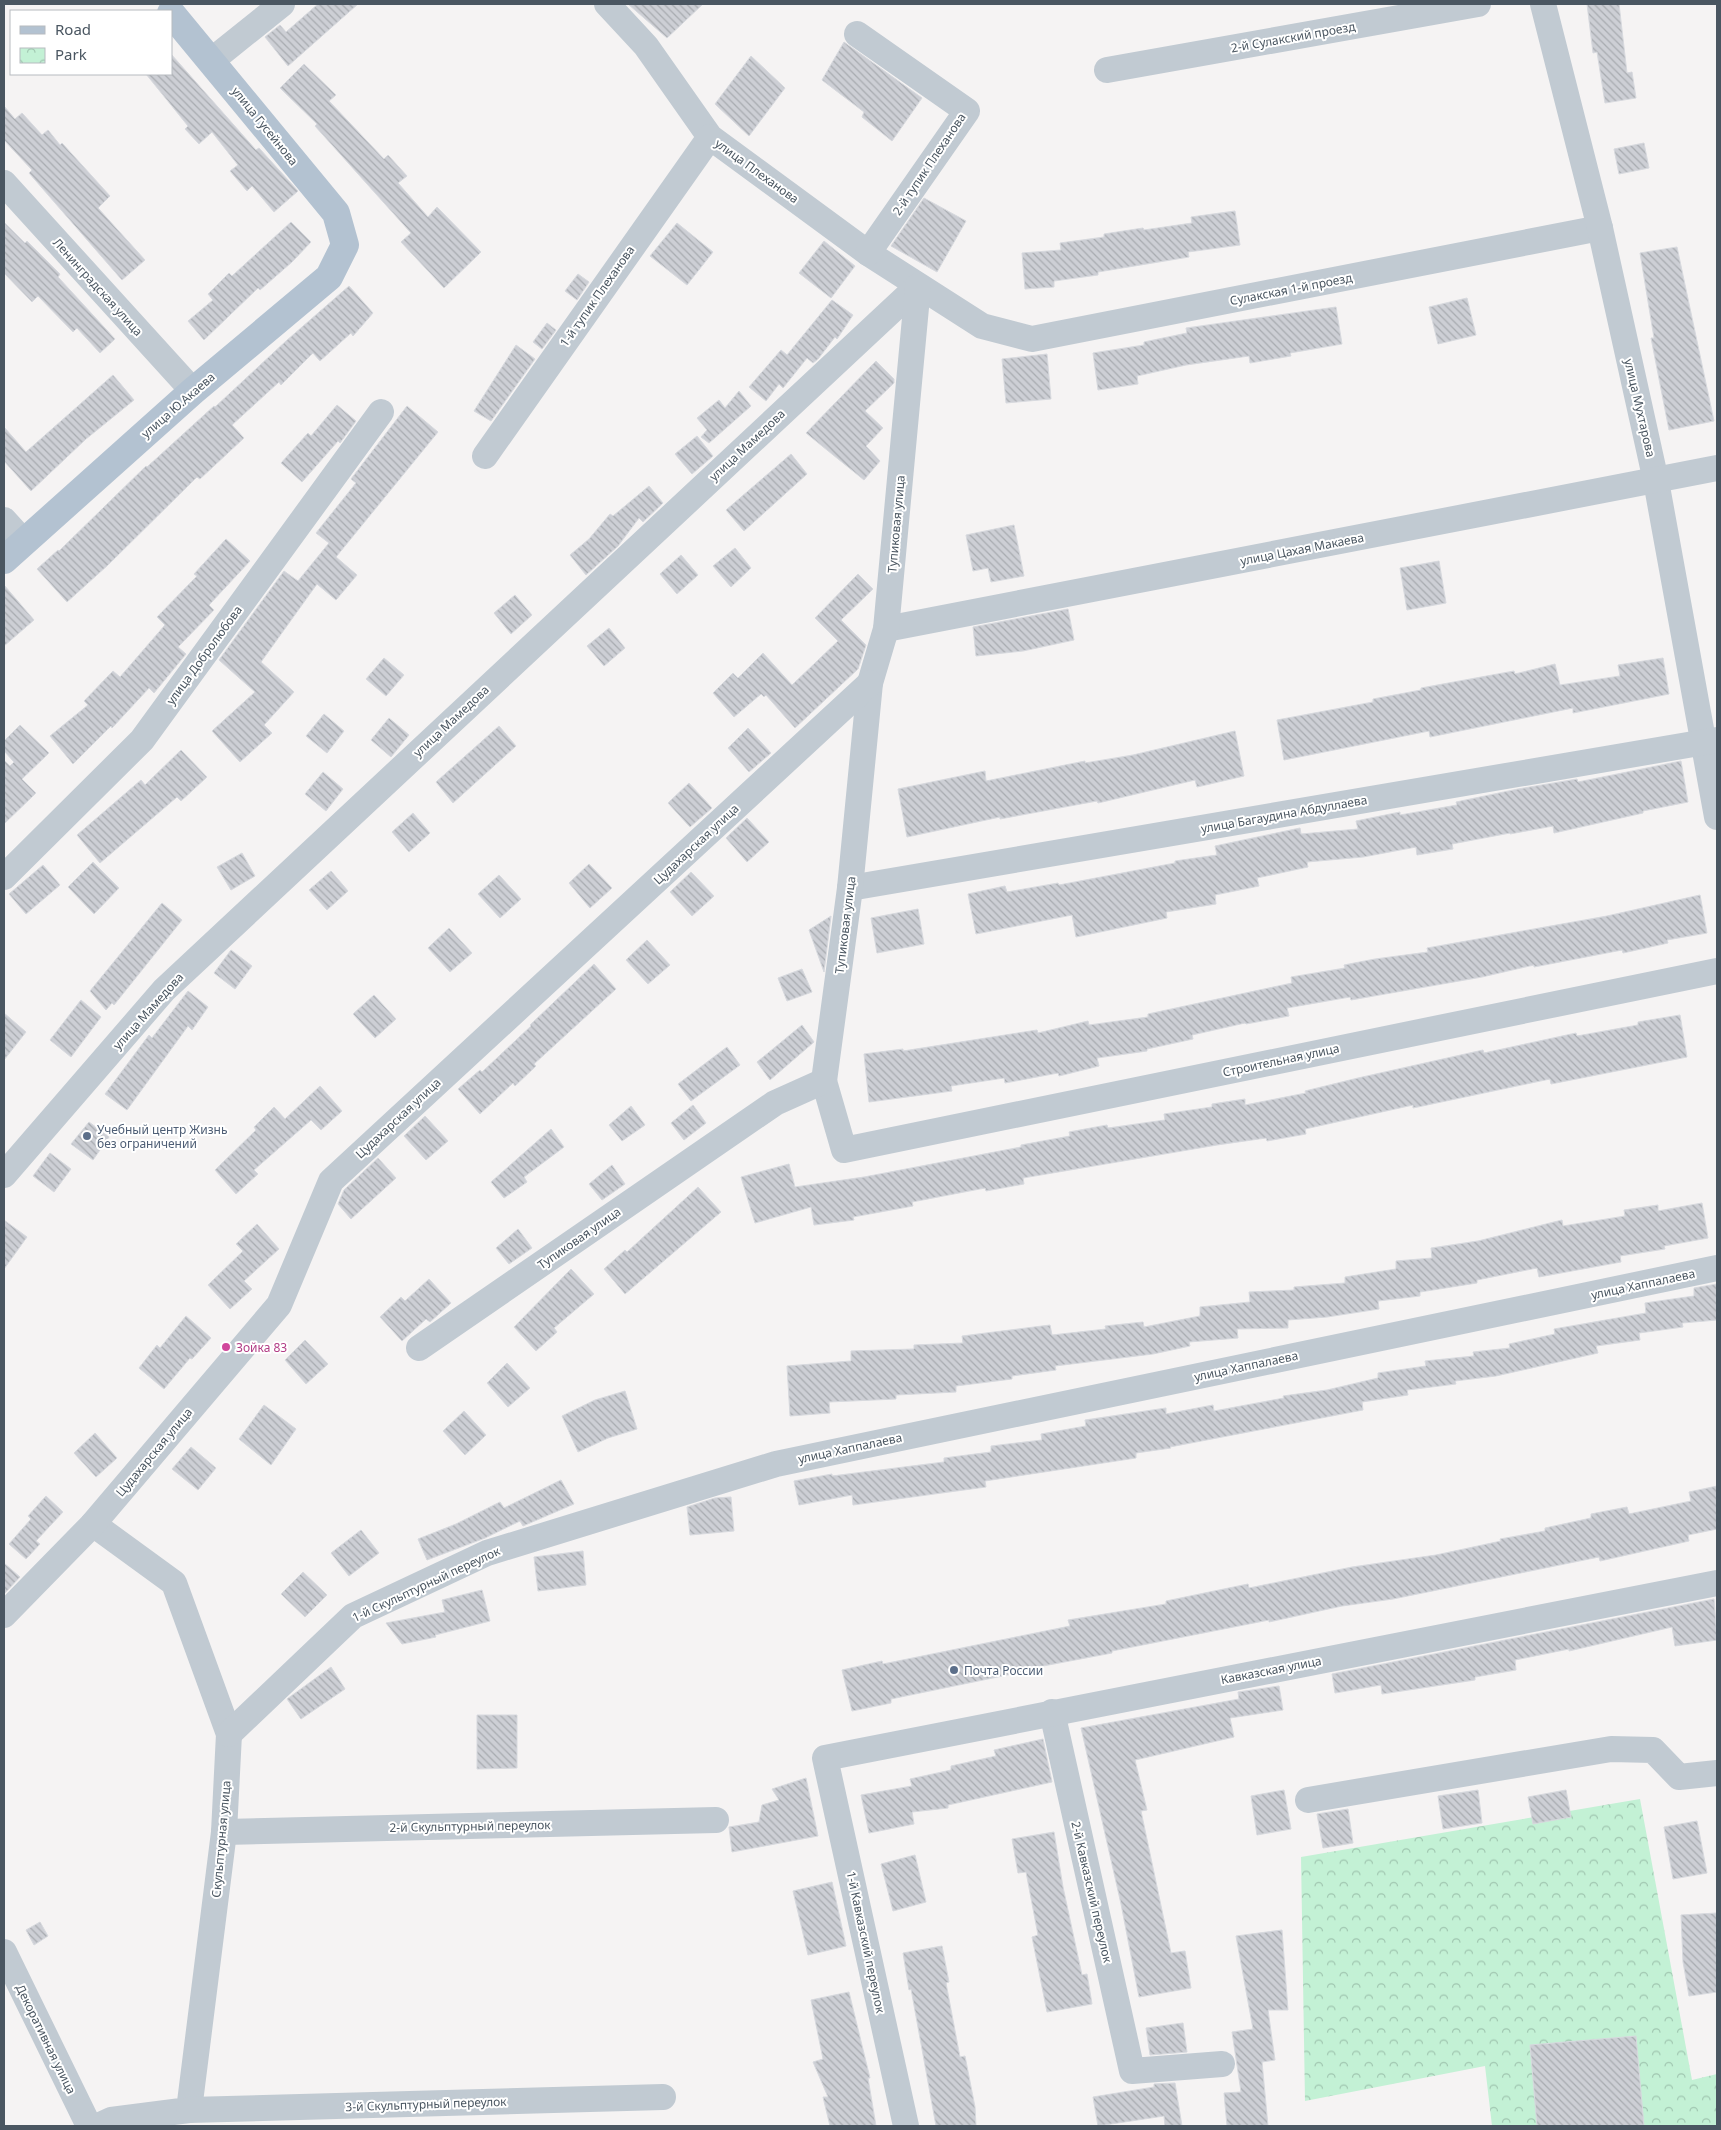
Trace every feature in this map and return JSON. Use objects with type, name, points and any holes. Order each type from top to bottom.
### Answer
[{"type":"main road","name":"улица Гусейнова","points":[[172,14],[336,212],[346,245]]},
{"type":"main road","name":"улица Ю.Акаева","points":[[4,560],[193,391],[329,277],[346,245]]},
{"type":"street","points":[[211,61],[282,4]]},
{"type":"street","name":"улица Плеханова","points":[[606,4],[646,46],[710,137],[918,286]]},
{"type":"street","name":"2-й Сулакский проезд","points":[[1107,70],[1478,4]]},
{"type":"street","name":"улица Мухтарова","points":[[1543,4],[1600,228],[1656,481],[1711,742],[1717,818]]},
{"type":"street","name":"2-й тупик Плеханова","points":[[857,34],[967,111],[868,252]]},
{"type":"street","name":"1-й тупик Плеханова","points":[[485,456],[710,137]]},
{"type":"street","name":"Ленинградская улица","points":[[4,183],[193,391]]},
{"type":"street","name":"Сулакская 1-й проезд","points":[[918,286],[982,326],[1032,339],[1600,228]]},
{"type":"street","name":"Тупиковая улица","points":[[419,1348],[775,1103],[824,1081],[850,888],[870,683],[886,629],[918,286]]},
{"type":"street","name":"улица Мамедова","points":[[4,1174],[164,990],[918,286]]},
{"type":"street","name":"улица Добролюбова","points":[[4,878],[142,740],[381,412]]},
{"type":"street","name":"улица Цахая Макаева","points":[[886,629],[1717,468]]},
{"type":"street","points":[[4,520],[24,542]]},
{"type":"street","name":"Цудахарская улица","points":[[4,1616],[93,1524],[279,1305],[331,1181],[870,683]]},
{"type":"street","points":[[828,722],[864,746]]},
{"type":"street","name":"улица Багаудина Абдуллаева","points":[[850,888],[1711,742]]},
{"type":"street","name":"Строительная улица","points":[[824,1081],[844,1150],[1717,971]]},
{"type":"street","name":"улица Хаппалаева","points":[[776,1464],[1717,1268]]},
{"type":"street","name":"1-й Скульптурный переулок","points":[[229,1734],[353,1616],[487,1553],[776,1464]]},
{"type":"street","name":"Скульптурная улица","points":[[93,1524],[174,1583],[229,1734],[224,1832],[189,2110]]},
{"type":"street","name":"Кавказская улица","points":[[825,1758],[1717,1583]]},
{"type":"street","name":"2-й Кавказский переулок","points":[[1052,1712],[1132,2071],[1222,2064]]},
{"type":"street","points":[[1308,1800],[1611,1749],[1653,1750],[1679,1777],[1717,1773]]},
{"type":"street","name":"1-й Кавказский переулок","points":[[825,1758],[906,2126]]},
{"type":"street","name":"2-й Скульптурный переулок","points":[[224,1832],[716,1820]]},
{"type":"street","name":"Декоративная улица","points":[[4,1952],[89,2126]]},
{"type":"street","name":"3-й Скульптурный переулок","points":[[189,2110],[663,2097]]},
{"type":"street","points":[[98,2126],[111,2120],[189,2110]]},
{"type":"green space","points":[[1640,1799],[1692,2080],[1717,2074],[1717,2126],[1492,2126],[1485,2066],[1305,2101],[1301,1857]]},
{"type":"building","points":[[318,4],[358,4],[288,66],[265,37],[280,25],[286,32]]},
{"type":"building","points":[[628,4],[703,4],[667,38]]},
{"type":"building","points":[[1587,4],[1619,4],[1627,73],[1632,72],[1636,98],[1605,103],[1597,52],[1593,53]]},
{"type":"building","points":[[844,42],[922,98],[892,141],[862,117],[864,112],[822,80]]},
{"type":"building","points":[[172,55],[256,150],[259,148],[298,191],[274,212],[252,186],[247,191],[230,171],[238,165],[212,132],[199,144],[185,129],[188,126],[147,75],[172,75]]},
{"type":"building","points":[[751,56],[785,88],[749,136],[715,104]]},
{"type":"building","points":[[304,64],[336,95],[329,101],[384,159],[388,155],[407,176],[398,183],[428,217],[437,207],[481,252],[444,288],[401,242],[411,233],[315,126],[317,124],[280,88]]},
{"type":"building","points":[[4,106],[15,119],[22,113],[42,135],[48,130],[60,145],[62,143],[110,196],[98,208],[145,260],[122,280],[29,173],[32,170],[4,140]]},
{"type":"building","points":[[1644,143],[1649,168],[1619,174],[1614,149]]},
{"type":"building","points":[[924,198],[966,221],[937,272],[891,246]]},
{"type":"building","points":[[1235,211],[1240,245],[1188,252],[1189,257],[1098,272],[1098,275],[1054,281],[1054,287],[1025,289],[1022,253],[1061,250],[1060,243],[1104,237],[1104,234],[1143,228],[1144,230],[1192,223],[1191,217]]},
{"type":"building","points":[[4,222],[25,243],[27,241],[60,274],[58,277],[115,339],[100,353],[77,328],[73,332],[38,296],[32,302],[4,273]]},
{"type":"building","points":[[291,222],[311,242],[292,262],[260,290],[258,288],[204,340],[188,321],[213,300],[208,294],[229,273],[232,276]]},
{"type":"building","points":[[677,223],[713,252],[687,285],[650,256]]},
{"type":"building","points":[[824,241],[855,266],[831,298],[799,273]]},
{"type":"building","points":[[1677,247],[1714,421],[1669,430],[1651,338],[1654,338],[1640,253]]},
{"type":"building","points":[[578,274],[589,282],[577,300],[565,291]]},
{"type":"building","points":[[349,286],[373,313],[353,336],[351,333],[320,361],[313,353],[281,385],[279,382],[232,425],[244,438],[200,479],[197,477],[108,565],[67,602],[37,569],[59,551],[146,466],[215,407]]},
{"type":"building","points":[[1467,298],[1476,335],[1438,344],[1429,307]]},
{"type":"building","points":[[832,300],[853,315],[837,339],[835,337],[818,359],[813,363],[807,358],[783,388],[779,384],[766,401],[749,387],[781,350],[787,355]]},
{"type":"building","points":[[1336,307],[1342,344],[1290,353],[1291,356],[1250,363],[1249,356],[1186,365],[1137,376],[1138,384],[1098,390],[1093,353],[1144,345],[1144,342],[1187,333],[1186,328]]},
{"type":"building","points":[[547,323],[556,330],[542,349],[533,342]]},
{"type":"building","points":[[516,345],[535,359],[491,421],[474,411]]},
{"type":"building","points":[[1047,354],[1051,399],[1006,403],[1002,359]]},
{"type":"building","points":[[876,361],[894,379],[894,383],[865,411],[883,428],[866,446],[880,461],[864,480],[806,433]]},
{"type":"building","points":[[113,375],[134,400],[86,439],[31,491],[4,461],[4,427],[26,452]]},
{"type":"building","points":[[739,391],[751,406],[709,443],[701,437],[707,430],[697,418],[719,400],[725,408]]},
{"type":"building","points":[[337,405],[356,421],[340,443],[338,441],[302,482],[281,463],[308,433],[311,436]]},
{"type":"building","points":[[407,406],[438,432],[336,557],[357,575],[336,600],[317,584],[261,662],[294,692],[264,725],[272,733],[240,762],[212,731],[255,692],[219,660],[284,571],[298,581],[329,543],[316,533],[356,483],[351,479]]},
{"type":"building","points":[[697,436],[713,456],[692,474],[675,454]]},
{"type":"building","points":[[791,454],[807,474],[744,531],[726,510]]},
{"type":"building","points":[[649,486],[663,503],[643,522],[639,518],[618,546],[586,575],[570,555],[589,539],[610,514],[613,516]]},
{"type":"building","points":[[1014,525],[1024,576],[991,582],[988,568],[973,571],[966,535]]},
{"type":"building","points":[[226,539],[250,561],[209,605],[214,610],[178,647],[186,654],[154,693],[149,688],[112,728],[111,726],[73,764],[50,736],[88,705],[84,701],[113,671],[120,677],[165,625],[157,617],[197,576],[194,574]]},
{"type":"building","points":[[735,548],[751,568],[731,587],[713,566]]},
{"type":"building","points":[[681,555],[698,575],[677,594],[660,574]]},
{"type":"building","points":[[1439,561],[1446,603],[1407,610],[1400,568]]},
{"type":"building","points":[[858,574],[873,589],[841,620],[866,645],[858,669],[795,728],[766,695],[764,697],[761,694],[734,717],[713,693],[733,673],[738,678],[763,653],[792,685],[838,641],[815,618]]},
{"type":"building","points":[[4,585],[34,620],[4,646]]},
{"type":"building","points":[[515,595],[532,615],[511,634],[494,613]]},
{"type":"building","points":[[1068,609],[1074,640],[1023,651],[976,656],[973,627]]},
{"type":"building","points":[[609,628],[625,648],[604,666],[587,646]]},
{"type":"building","points":[[384,658],[404,675],[386,696],[366,679]]},
{"type":"building","points":[[1663,658],[1669,694],[1573,713],[1573,708],[1430,737],[1429,731],[1284,760],[1277,720],[1373,702],[1373,699],[1421,690],[1421,688],[1514,671],[1515,674],[1555,664],[1560,685],[1620,676],[1618,665]]},
{"type":"building","points":[[324,714],[344,731],[327,753],[306,736]]},
{"type":"building","points":[[389,718],[409,735],[391,757],[371,740]]},
{"type":"building","points":[[20,725],[49,753],[22,779],[36,793],[4,824],[4,760],[10,766],[14,762],[4,751],[4,741]]},
{"type":"building","points":[[499,726],[516,746],[453,803],[436,782]]},
{"type":"building","points":[[748,728],[771,753],[749,772],[728,748]]},
{"type":"building","points":[[1235,731],[1244,776],[1197,787],[1195,780],[1098,803],[1097,801],[1000,819],[1000,817],[907,837],[898,789],[985,771],[986,781],[1085,761],[1085,763],[1133,755]]},
{"type":"building","points":[[181,750],[207,777],[181,801],[177,797],[100,863],[77,835],[141,780],[145,785]]},
{"type":"building","points":[[1681,761],[1688,802],[1554,833],[1553,826],[1452,844],[1453,849],[1417,855],[1416,847],[1363,857],[1307,862],[1308,867],[1257,878],[1259,886],[1215,895],[1216,904],[1166,912],[1167,918],[1076,937],[1072,915],[976,934],[968,894],[1005,886],[1007,892],[1058,883],[1059,885],[1175,863],[1175,861],[1217,855],[1215,846],[1300,828],[1301,834],[1358,829],[1356,821],[1400,812],[1400,815],[1457,805],[1456,802],[1518,789],[1577,779],[1578,782]]},
{"type":"building","points":[[323,772],[343,789],[326,811],[305,794]]},
{"type":"building","points":[[689,783],[712,808],[690,827],[668,803]]},
{"type":"building","points":[[413,813],[430,833],[409,852],[392,832]]},
{"type":"building","points":[[747,818],[769,842],[747,862],[726,838]]},
{"type":"building","points":[[242,853],[255,876],[231,890],[217,867]]},
{"type":"building","points":[[93,862],[119,888],[94,914],[68,887]]},
{"type":"building","points":[[589,864],[612,888],[590,908],[569,883]]},
{"type":"building","points":[[43,865],[60,885],[26,914],[9,894]]},
{"type":"building","points":[[331,871],[348,891],[327,910],[309,890]]},
{"type":"building","points":[[691,872],[714,896],[692,916],[670,892]]},
{"type":"building","points":[[499,875],[521,899],[500,918],[478,894]]},
{"type":"building","points":[[1700,895],[1707,933],[1667,940],[1668,943],[1623,953],[1622,950],[1534,967],[1534,965],[1482,977],[1351,1000],[1350,997],[1287,1008],[1289,1016],[1245,1023],[1192,1035],[1193,1039],[1147,1049],[1147,1051],[1097,1058],[1099,1066],[1059,1076],[1058,1073],[1005,1083],[1004,1078],[951,1086],[952,1091],[869,1102],[864,1054],[903,1049],[903,1051],[1037,1030],[1038,1033],[1088,1021],[1089,1025],[1148,1017],[1148,1014],[1292,983],[1291,977],[1345,968],[1344,965],[1428,952],[1427,948],[1607,916]]},
{"type":"building","points":[[162,903],[182,920],[114,1005],[112,1003],[106,1010],[90,991]]},
{"type":"building","points":[[918,909],[924,944],[877,953],[871,918]]},
{"type":"building","points":[[831,916],[824,972],[809,930]]},
{"type":"building","points":[[449,928],[472,953],[450,972],[428,948]]},
{"type":"building","points":[[647,940],[670,965],[648,984],[626,960]]},
{"type":"building","points":[[231,950],[252,966],[235,989],[214,973]]},
{"type":"building","points":[[594,964],[616,989],[534,1064],[536,1066],[515,1086],[513,1083],[480,1114],[458,1089],[480,1070],[482,1072]]},
{"type":"building","points":[[802,969],[812,992],[787,1001],[778,978]]},
{"type":"building","points":[[188,991],[208,1007],[192,1030],[188,1026],[127,1110],[105,1094],[149,1035],[152,1038]]},
{"type":"building","points":[[374,995],[396,1019],[375,1038],[353,1014]]},
{"type":"building","points":[[81,1000],[101,1017],[71,1057],[50,1040]]},
{"type":"building","points":[[4,1013],[26,1032],[4,1060]]},
{"type":"building","points":[[1680,1015],[1687,1057],[1551,1084],[1550,1079],[1413,1108],[1413,1105],[1305,1129],[1306,1134],[1267,1141],[1266,1138],[1217,1145],[1023,1178],[1024,1184],[986,1191],[985,1188],[912,1202],[913,1206],[853,1217],[854,1220],[814,1225],[811,1207],[755,1223],[741,1177],[789,1164],[795,1187],[864,1177],[1021,1147],[1021,1145],[1070,1136],[1069,1132],[1107,1125],[1108,1128],[1165,1120],[1164,1114],[1212,1107],[1212,1104],[1245,1099],[1245,1105],[1306,1093],[1305,1091],[1358,1078],[1483,1050],[1484,1053],[1576,1033],[1577,1036],[1638,1025],[1638,1022]]},
{"type":"building","points":[[802,1025],[814,1042],[770,1080],[757,1062]]},
{"type":"building","points":[[727,1047],[740,1065],[691,1101],[678,1084]]},
{"type":"building","points":[[320,1086],[342,1111],[321,1130],[311,1120],[254,1170],[258,1174],[236,1194],[215,1170],[256,1130],[254,1127],[274,1107],[285,1119]]},
{"type":"building","points":[[693,1105],[706,1123],[684,1140],[671,1123]]},
{"type":"building","points":[[631,1106],[645,1125],[622,1141],[609,1125]]},
{"type":"building","points":[[425,1116],[448,1141],[426,1160],[404,1136]]},
{"type":"building","points":[[89,1122],[109,1137],[93,1160],[71,1144]]},
{"type":"building","points":[[551,1129],[564,1147],[524,1177],[527,1182],[504,1198],[491,1182]]},
{"type":"building","points":[[50,1153],[71,1169],[54,1192],[33,1176]]},
{"type":"building","points":[[378,1158],[396,1178],[351,1219],[338,1204],[344,1190]]},
{"type":"building","points":[[612,1165],[625,1184],[602,1200],[589,1184]]},
{"type":"building","points":[[698,1187],[721,1212],[625,1294],[604,1269],[625,1250],[627,1252]]},
{"type":"building","points":[[1702,1203],[1708,1238],[1664,1246],[1665,1249],[1620,1256],[1621,1262],[1539,1277],[1537,1268],[1477,1280],[1477,1283],[1420,1292],[1420,1296],[1378,1301],[1379,1309],[1327,1317],[1288,1320],[1288,1328],[1237,1329],[1238,1338],[1189,1342],[1190,1346],[1153,1354],[1055,1366],[1056,1370],[1012,1376],[1012,1379],[956,1386],[956,1392],[896,1395],[896,1399],[829,1402],[830,1413],[790,1416],[787,1366],[851,1361],[851,1351],[914,1349],[914,1345],[963,1343],[962,1336],[1050,1325],[1052,1335],[1106,1329],[1105,1326],[1143,1322],[1144,1327],[1200,1316],[1200,1307],[1250,1302],[1249,1292],[1294,1290],[1294,1287],[1345,1283],[1345,1277],[1396,1269],[1396,1261],[1432,1258],[1431,1248],[1478,1241],[1562,1220],[1563,1226],[1625,1216],[1624,1210],[1658,1205],[1658,1211]]},
{"type":"building","points":[[4,1220],[27,1237],[4,1269]]},
{"type":"building","points":[[257,1224],[279,1249],[244,1281],[252,1289],[230,1309],[208,1285],[243,1251],[236,1244]]},
{"type":"building","points":[[518,1229],[532,1248],[509,1264],[496,1248]]},
{"type":"building","points":[[571,1269],[594,1294],[554,1328],[557,1332],[536,1351],[514,1327]]},
{"type":"building","points":[[429,1279],[451,1303],[430,1322],[426,1319],[402,1341],[380,1317],[401,1297],[405,1301]]},
{"type":"building","points":[[1717,1284],[1717,1320],[1682,1323],[1683,1327],[1639,1333],[1640,1340],[1596,1346],[1598,1353],[1496,1376],[1455,1381],[1456,1384],[1407,1390],[1408,1395],[1362,1402],[1363,1410],[1171,1448],[1136,1453],[1136,1458],[985,1481],[986,1487],[853,1505],[852,1495],[799,1505],[794,1481],[832,1474],[832,1476],[944,1462],[944,1458],[991,1452],[991,1446],[1042,1440],[1041,1434],[1086,1426],[1085,1420],[1166,1408],[1166,1414],[1213,1405],[1214,1411],[1284,1398],[1283,1396],[1327,1390],[1378,1378],[1378,1373],[1426,1366],[1425,1361],[1474,1356],[1473,1352],[1510,1348],[1509,1344],[1555,1334],[1554,1329],[1646,1313],[1645,1303],[1694,1296],[1694,1288]]},
{"type":"building","points":[[186,1316],[211,1338],[192,1359],[190,1358],[164,1389],[139,1368],[157,1345],[160,1348]]},
{"type":"building","points":[[305,1340],[328,1364],[306,1384],[285,1360]]},
{"type":"building","points":[[507,1363],[530,1388],[508,1407],[487,1383]]},
{"type":"building","points":[[625,1391],[637,1429],[608,1438],[578,1452],[562,1416],[595,1400]]},
{"type":"building","points":[[264,1405],[296,1429],[271,1465],[239,1439]]},
{"type":"building","points":[[464,1411],[486,1435],[465,1455],[443,1431]]},
{"type":"building","points":[[95,1433],[117,1458],[96,1477],[74,1453]]},
{"type":"building","points":[[191,1447],[216,1468],[198,1490],[172,1469]]},
{"type":"building","points":[[561,1480],[574,1504],[523,1526],[520,1521],[485,1538],[427,1560],[418,1539],[456,1524],[500,1502],[504,1508]]},
{"type":"building","points":[[1717,1486],[1717,1529],[1688,1535],[1689,1541],[1600,1561],[1599,1557],[1393,1599],[1342,1606],[1269,1622],[1269,1620],[1112,1651],[1112,1653],[1022,1670],[1022,1672],[891,1699],[891,1703],[852,1711],[842,1670],[882,1661],[883,1664],[1070,1626],[1068,1620],[1166,1604],[1166,1601],[1248,1584],[1249,1588],[1352,1567],[1436,1555],[1501,1541],[1500,1539],[1545,1531],[1545,1528],[1591,1518],[1591,1514],[1627,1507],[1629,1514],[1691,1501],[1689,1492]]},
{"type":"building","points":[[46,1496],[63,1512],[36,1541],[40,1544],[26,1559],[9,1544],[31,1519],[28,1516]]},
{"type":"building","points":[[731,1497],[734,1531],[690,1535],[687,1507],[715,1498]]},
{"type":"building","points":[[361,1530],[379,1553],[349,1576],[331,1553]]},
{"type":"building","points":[[583,1551],[586,1585],[538,1591],[534,1557]]},
{"type":"building","points":[[4,1563],[20,1577],[4,1594]]},
{"type":"building","points":[[303,1572],[327,1595],[305,1617],[281,1594]]},
{"type":"building","points":[[482,1590],[490,1621],[435,1635],[436,1637],[402,1644],[386,1623],[445,1612],[442,1600]]},
{"type":"building","points":[[1714,1599],[1717,1640],[1675,1646],[1672,1627],[1569,1651],[1569,1649],[1515,1660],[1516,1670],[1475,1677],[1475,1680],[1382,1694],[1381,1685],[1335,1693],[1332,1674]]},
{"type":"building","points":[[331,1667],[345,1689],[301,1719],[287,1699]]},
{"type":"building","points":[[1279,1686],[1283,1710],[1230,1718],[1234,1737],[1135,1760],[1147,1810],[1141,1811],[1171,1953],[1185,1951],[1191,1988],[1139,1997],[1121,1904],[1081,1728],[1239,1699],[1238,1692]]},
{"type":"building","points":[[477,1715],[517,1715],[517,1768],[477,1769]]},
{"type":"building","points":[[1043,1739],[1052,1782],[948,1805],[948,1808],[912,1812],[914,1824],[869,1833],[861,1795],[912,1786],[910,1779],[951,1770],[951,1766],[996,1756],[994,1750]]},
{"type":"building","points":[[806,1778],[818,1836],[732,1852],[729,1827],[759,1822],[762,1805],[779,1800],[772,1789]]},
{"type":"building","points":[[1284,1790],[1291,1829],[1257,1835],[1251,1796]]},
{"type":"building","points":[[1478,1790],[1482,1823],[1443,1829],[1438,1796]]},
{"type":"building","points":[[1566,1790],[1571,1817],[1533,1824],[1528,1797]]},
{"type":"building","points":[[1348,1809],[1353,1843],[1323,1848],[1317,1814]]},
{"type":"building","points":[[1697,1821],[1707,1873],[1673,1879],[1664,1827]]},
{"type":"building","points":[[1054,1832],[1063,1887],[1082,1975],[1087,1974],[1092,2004],[1047,2012],[1032,1937],[1038,1935],[1026,1872],[1018,1873],[1012,1839]]},
{"type":"building","points":[[915,1855],[926,1902],[893,1911],[881,1864]]},
{"type":"building","points":[[832,1882],[846,1946],[808,1955],[793,1891]]},
{"type":"building","points":[[1717,1913],[1717,1992],[1689,1996],[1683,1962],[1681,1915]]},
{"type":"building","points":[[40,1922],[48,1936],[34,1945],[26,1930]]},
{"type":"building","points":[[1282,1930],[1288,2010],[1268,2010],[1275,2060],[1262,2062],[1268,2126],[1227,2126],[1224,2093],[1241,2092],[1232,2032],[1253,2029],[1236,1936]]},
{"type":"building","points":[[942,1946],[949,1982],[946,1983],[960,2057],[965,2056],[975,2107],[976,2126],[936,2126],[911,1989],[909,1990],[903,1953]]},
{"type":"building","points":[[849,1992],[870,2078],[868,2078],[876,2126],[830,2126],[823,2097],[828,2097],[813,2062],[823,2059],[811,2000]]},
{"type":"building","points":[[1183,2023],[1187,2052],[1150,2055],[1146,2028]]},
{"type":"building","points":[[1636,2036],[1644,2126],[1537,2126],[1530,2045]]},
{"type":"building","points":[[1175,2083],[1182,2126],[1165,2126],[1164,2116],[1098,2126],[1093,2097],[1154,2087],[1154,2084]]},
{"type":"place","name":"Учебный центр Жизнь без ограничений","points":[[87,1136]]},
{"type":"place","name":"Зойка 83","points":[[226,1347]]},
{"type":"place","name":"Почта России","points":[[954,1670]]}]
